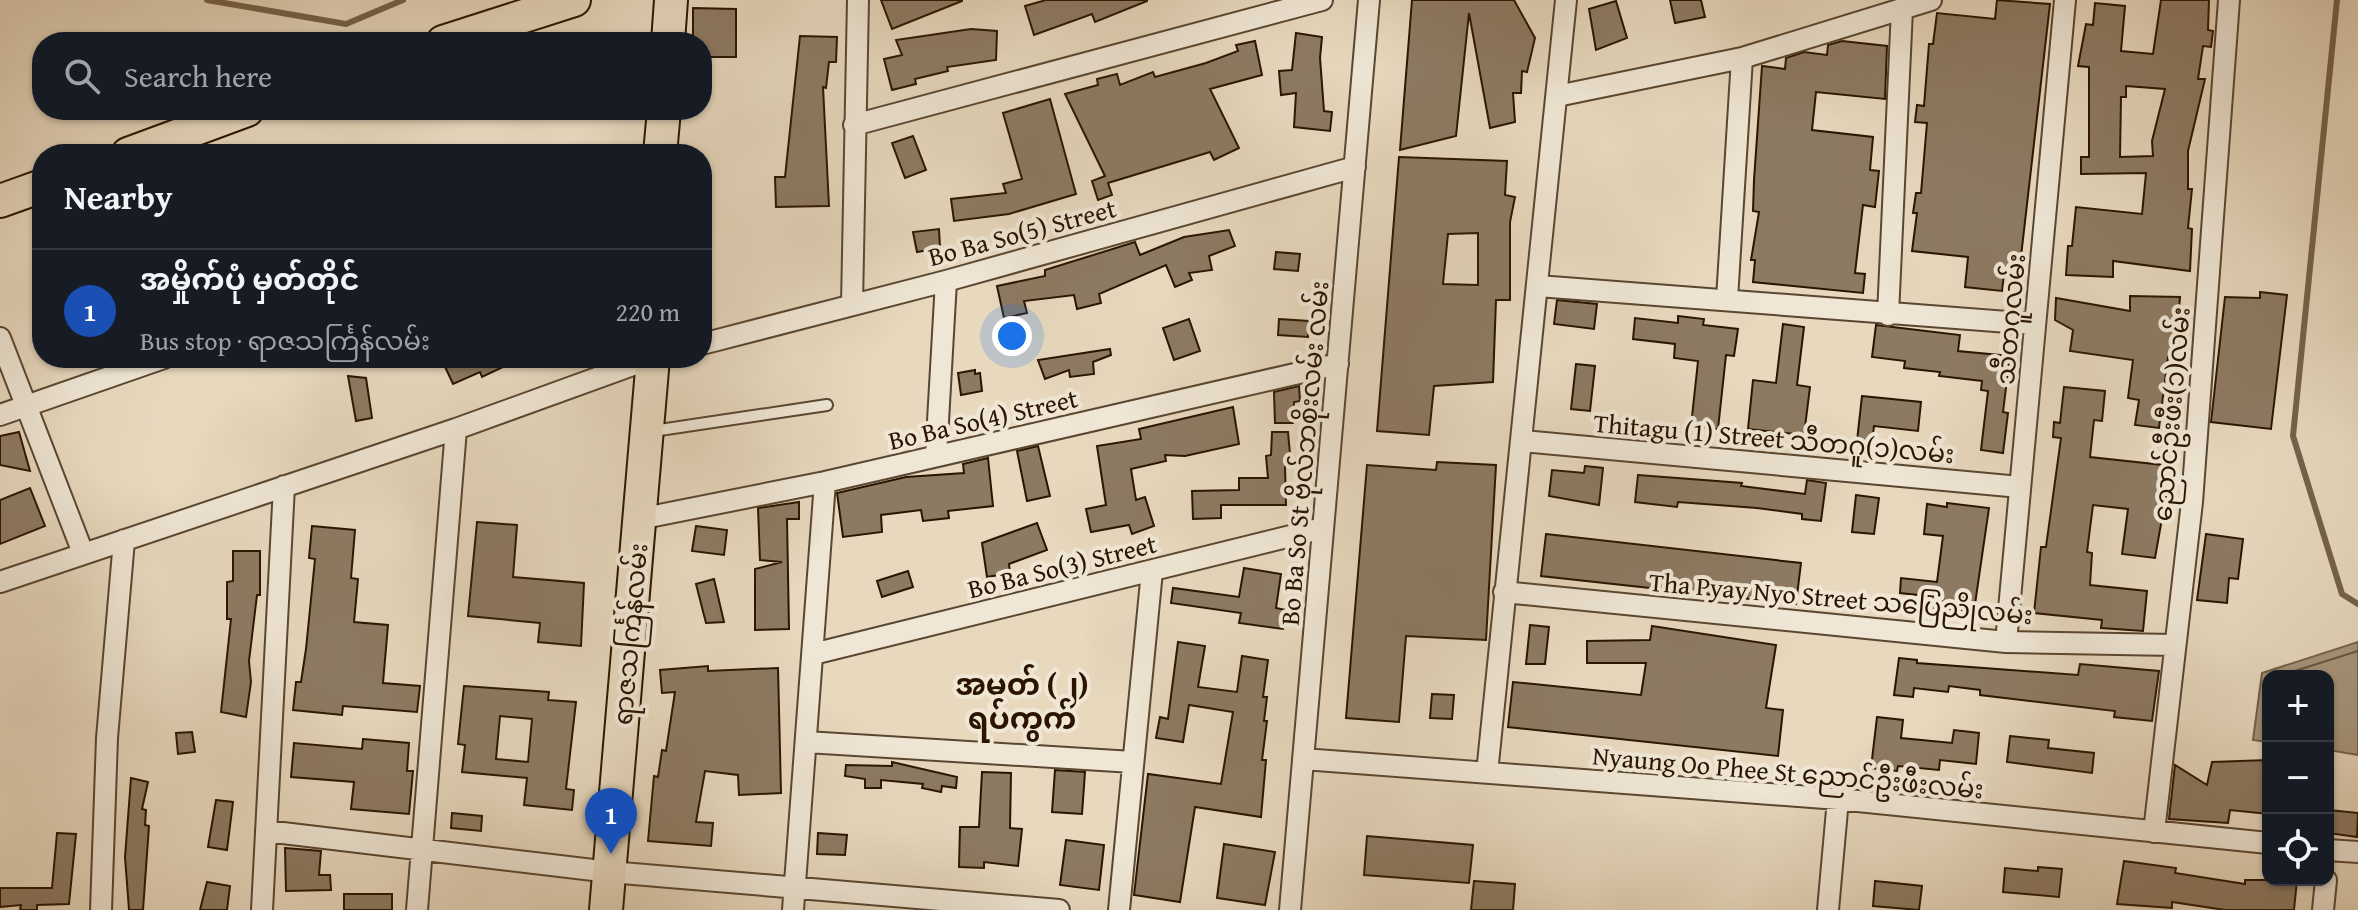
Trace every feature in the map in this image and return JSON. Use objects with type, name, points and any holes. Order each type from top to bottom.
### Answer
[{"type":"main road","points":[[474,32],[574,0]]},
{"type":"main road","points":[[669,32],[671,0]]},
{"type":"main road","points":[[155,144],[220,120]]},
{"type":"main road","points":[[661,144],[663,120]]},
{"type":"main road","points":[[0,201],[32,190]]},
{"type":"main road","name":"ရာဇသင်္ကြန်လမ်း","points":[[606,910],[651,368]]},
{"type":"street","points":[[852,304],[858,0]]},
{"type":"street","points":[[854,125],[1322,0]]},
{"type":"street","name":"Bo Ba So St ဗိုလ်ဘစိုးလမ်း လမ်း","points":[[1290,910],[1369,0]]},
{"type":"street","points":[[1487,773],[1566,0]]},
{"type":"street","points":[[1557,96],[1742,58],[1931,0]]},
{"type":"street","name":"သီတဂူလမ်း","points":[[2006,642],[2065,0]]},
{"type":"street","name":"ညောင်ဦးဖီး(၁)လမ်း","points":[[2154,832],[2192,502],[2229,0]]},
{"type":"street","points":[[1888,315],[1902,9]]},
{"type":"street","points":[[1727,299],[1742,58]]},
{"type":"street","name":"Bo Ba So(5) Street","points":[[712,341],[946,281],[1355,167]]},
{"type":"street","points":[[936,456],[946,281]]},
{"type":"street","points":[[1538,286],[2035,324]]},
{"type":"street","points":[[0,338],[29,405],[83,553]]},
{"type":"street","name":"Bo Ba So(4) Street","points":[[639,519],[825,482],[1338,364]]},
{"type":"street","points":[[0,415],[135,368]]},
{"type":"street","points":[[0,582],[456,429],[624,368]]},
{"type":"street","points":[[417,910],[456,429]]},
{"type":"street","name":"Thitagu (1) Street သီတဂူ(၁)လမ်း","points":[[1523,441],[2020,487]]},
{"type":"street","points":[[793,910],[825,482]]},
{"type":"street","points":[[262,910],[284,486]]},
{"type":"street","name":"Bo Ba So(3) Street","points":[[813,654],[1323,528]]},
{"type":"street","points":[[101,910],[107,738],[124,540]]},
{"type":"street","points":[[1119,910],[1152,571]]},
{"type":"street","name":"Tha Pyay Nyo Street သပြေညိုလမ်း","points":[[1504,592],[2006,642],[2174,645]]},
{"type":"street","points":[[806,742],[1133,762]]},
{"type":"street","name":"Nyaung Oo Phee St ညောင်ဦးဖီးလမ်း","points":[[1303,759],[1838,799],[2262,842]]},
{"type":"street","points":[[1828,910],[1838,799]]},
{"type":"street","points":[[266,831],[610,872],[1059,910]]},
{"type":"street","points":[[2334,851],[2358,852]]},
{"type":"street","points":[[2323,910],[2325,886]]},
{"type":"lane","points":[[647,432],[827,405]]},
{"type":"water","points":[[2358,642],[2358,755],[2334,751],[2334,670],[2271,670]]},
{"type":"water","points":[[2262,673],[2262,741],[2253,740]]},
{"type":"building","points":[[881,0],[962,0],[962,1],[892,29]]},
{"type":"building","points":[[1046,0],[1147,1],[1095,22],[1092,14],[1034,35],[1025,6]]},
{"type":"building","points":[[1412,0],[1514,0],[1535,38],[1527,72],[1522,71],[1521,93],[1513,93],[1515,122],[1490,128],[1469,13],[1456,136],[1400,150]]},
{"type":"building","points":[[1670,0],[1701,0],[1705,17],[1675,23]]},
{"type":"building","points":[[1997,0],[2050,4],[2019,274],[2004,273],[2002,291],[1965,287],[1968,257],[1912,251],[1917,213],[1913,213],[1916,193],[1921,193],[1927,123],[1915,122],[1917,105],[1924,106],[1929,44],[1933,44],[1937,13],[1995,19]]},
{"type":"building","points":[[2161,0],[2209,0],[2208,30],[2213,31],[2211,47],[2203,46],[2198,79],[2205,79],[2188,151],[2188,189],[2192,189],[2188,228],[2192,229],[2190,271],[2113,261],[2113,277],[2066,275],[2076,207],[2142,214],[2146,173],[2081,174],[2081,157],[2089,157],[2089,67],[2078,66],[2086,24],[2093,25],[2095,3],[2125,6],[2121,51],[2153,54]],"holes":[[[2126,86],[2165,89],[2152,141],[2153,156],[2120,157],[2121,97],[2126,97]]]},
{"type":"building","points":[[1616,1],[1627,38],[1596,50],[1589,9]]},
{"type":"building","points":[[693,8],[736,9],[736,57],[712,57],[712,32],[693,32]]},
{"type":"building","points":[[971,29],[997,31],[996,60],[947,67],[948,71],[915,79],[916,84],[892,90],[884,59],[902,55],[896,40]]},
{"type":"building","points":[[1296,33],[1322,37],[1320,58],[1324,111],[1332,112],[1330,131],[1294,127],[1296,93],[1281,95],[1279,71],[1292,70]]},
{"type":"building","points":[[800,36],[837,37],[836,62],[829,62],[826,88],[823,87],[829,206],[776,207],[775,177],[785,177]]},
{"type":"building","points":[[1255,41],[1262,75],[1210,89],[1239,148],[1214,160],[1210,152],[1108,183],[1112,195],[1098,200],[1092,181],[1105,176],[1065,94],[1098,85],[1097,79],[1117,74],[1120,85],[1153,72],[1155,77],[1206,63],[1238,51],[1236,45]]},
{"type":"building","points":[[1842,41],[1887,46],[1885,99],[1816,92],[1812,130],[1873,137],[1870,170],[1879,171],[1875,207],[1863,205],[1855,273],[1865,274],[1863,293],[1753,282],[1755,260],[1751,260],[1759,212],[1753,211],[1754,180],[1762,66],[1785,69],[1786,58],[1804,52],[1827,55],[1828,45]]},
{"type":"building","points":[[1050,99],[1076,194],[1009,214],[954,221],[951,199],[1006,193],[1003,184],[1022,179],[1003,113]]},
{"type":"building","points":[[913,136],[926,170],[905,178],[892,143]]},
{"type":"building","points":[[1399,157],[1507,161],[1505,195],[1515,197],[1510,222],[1510,300],[1496,300],[1493,382],[1434,386],[1429,435],[1377,431]],"holes":[[[1478,233],[1478,285],[1443,284],[1448,234]]]},
{"type":"building","points":[[939,229],[940,248],[917,252],[913,232]]},
{"type":"building","points":[[1229,230],[1235,246],[1209,256],[1212,270],[1189,273],[1192,280],[1175,287],[1166,265],[1099,294],[1101,303],[1077,309],[1074,295],[1024,301],[1027,313],[1004,318],[997,286],[1045,276],[1045,270],[1135,242],[1140,255],[1184,237]]},
{"type":"building","points":[[1276,252],[1300,254],[1298,271],[1274,269]]},
{"type":"building","points":[[2260,292],[2287,295],[2271,429],[2211,422],[2225,297],[2260,298]]},
{"type":"building","points":[[2130,296],[2180,297],[2175,359],[2168,357],[2159,428],[2135,425],[2139,400],[2128,398],[2133,360],[2070,351],[2073,330],[2055,320],[2056,298],[2130,311]]},
{"type":"building","points":[[1557,300],[1597,304],[1594,329],[1554,324]]},
{"type":"building","points":[[1678,316],[1704,319],[1703,325],[1738,329],[1734,356],[1726,355],[1718,429],[1691,426],[1698,361],[1674,358],[1675,344],[1633,339],[1635,318],[1678,323]]},
{"type":"building","points":[[1189,319],[1200,351],[1174,360],[1163,328]]},
{"type":"building","points":[[1279,319],[1309,321],[1308,337],[1278,335]]},
{"type":"building","points":[[1783,324],[1804,327],[1797,385],[1810,387],[1804,435],[1748,429],[1753,380],[1776,383]]},
{"type":"building","points":[[1876,325],[1960,335],[1958,351],[2010,356],[2003,412],[2008,413],[2003,453],[1981,450],[1988,391],[1981,390],[1982,381],[1939,376],[1940,372],[1904,368],[1905,361],[1872,357]]},
{"type":"building","points":[[1110,349],[1111,355],[1093,362],[1094,374],[1070,377],[1069,370],[1045,379],[1038,360]]},
{"type":"building","points":[[1576,364],[1595,366],[1590,411],[1571,409]]},
{"type":"building","points":[[446,368],[501,368],[482,377],[480,372],[453,384]]},
{"type":"building","points":[[975,370],[975,374],[980,373],[982,391],[961,395],[958,373]]},
{"type":"building","points":[[348,376],[366,378],[372,418],[356,421]]},
{"type":"building","points":[[1299,386],[1300,401],[1294,402],[1293,423],[1275,423],[1274,392]]},
{"type":"building","points":[[2064,387],[2105,391],[2102,421],[2094,420],[2090,457],[2163,465],[2159,496],[2166,496],[2155,558],[2122,554],[2128,509],[2093,505],[2087,552],[2092,553],[2090,585],[2147,591],[2143,631],[2101,628],[2102,620],[2034,613],[2041,547],[2046,547],[2061,438],[2053,437],[2054,422],[2060,423]]},
{"type":"building","points":[[1862,396],[1921,402],[1918,431],[1874,426],[1872,443],[1857,441]]},
{"type":"building","points":[[1233,407],[1239,444],[1185,456],[1165,455],[1166,461],[1131,469],[1136,500],[1145,497],[1154,526],[1132,534],[1129,525],[1091,532],[1086,509],[1106,505],[1097,446],[1141,439],[1139,429]]},
{"type":"building","points":[[19,432],[30,471],[0,465],[0,436]]},
{"type":"building","points":[[1272,432],[1288,432],[1291,465],[1285,466],[1286,505],[1221,505],[1221,518],[1193,519],[1192,491],[1239,490],[1239,478],[1268,478],[1266,456],[1271,455]]},
{"type":"building","points":[[1038,446],[1050,496],[1027,501],[1017,451]]},
{"type":"building","points":[[988,458],[993,506],[948,511],[949,518],[923,521],[921,510],[881,515],[882,532],[843,537],[837,493],[906,477],[964,473],[963,464]]},
{"type":"building","points":[[1437,462],[1496,465],[1486,640],[1406,636],[1399,722],[1346,718],[1367,465],[1436,470]]},
{"type":"building","points":[[1585,466],[1603,468],[1599,505],[1549,496],[1552,470],[1584,473]]},
{"type":"building","points":[[1638,475],[1742,483],[1741,486],[1805,494],[1807,480],[1826,483],[1821,521],[1802,519],[1802,514],[1757,508],[1678,502],[1677,507],[1635,502]]},
{"type":"building","points":[[30,488],[45,526],[0,544],[0,500]]},
{"type":"building","points":[[1856,495],[1879,498],[1874,534],[1852,532]]},
{"type":"building","points":[[799,502],[799,519],[787,519],[789,629],[755,630],[755,569],[782,562],[760,560],[758,508]]},
{"type":"building","points":[[1947,503],[1989,508],[1974,611],[1934,608],[1936,597],[1900,593],[1901,578],[1937,582],[1943,536],[1924,534],[1927,504],[1947,507]]},
{"type":"building","points":[[477,522],[517,525],[513,577],[584,583],[581,646],[538,642],[540,623],[468,616]]},
{"type":"building","points":[[1037,523],[1047,550],[1009,564],[1010,573],[987,577],[982,543]]},
{"type":"building","points":[[312,526],[355,530],[351,578],[358,579],[354,622],[388,625],[383,683],[420,686],[417,712],[343,706],[342,715],[293,710],[296,682],[301,682],[306,649],[315,559],[309,558]]},
{"type":"building","points":[[696,526],[727,530],[724,555],[692,551]]},
{"type":"building","points":[[1546,534],[1801,563],[1796,604],[1541,576]]},
{"type":"building","points":[[2206,534],[2243,539],[2238,579],[2229,578],[2227,603],[2197,600]]},
{"type":"building","points":[[233,551],[260,551],[260,595],[257,595],[249,661],[251,682],[246,717],[221,712],[231,619],[227,619],[227,582],[233,581]]},
{"type":"building","points":[[1244,568],[1281,574],[1276,608],[1286,610],[1283,629],[1239,623],[1241,613],[1171,603],[1173,588],[1239,597]]},
{"type":"building","points":[[908,571],[913,587],[882,597],[877,581]]},
{"type":"building","points":[[714,579],[724,622],[706,623],[696,584]]},
{"type":"building","points":[[1530,625],[1549,627],[1545,664],[1526,664]]},
{"type":"building","points":[[1652,626],[1776,645],[1766,708],[1783,710],[1778,756],[1508,727],[1513,682],[1641,695],[1646,663],[1587,663],[1587,641],[1650,640]]},
{"type":"building","points":[[1178,642],[1205,646],[1198,687],[1237,692],[1242,656],[1268,660],[1263,697],[1267,697],[1264,721],[1267,721],[1262,760],[1266,760],[1261,817],[1195,807],[1180,902],[1134,895],[1148,774],[1221,784],[1233,712],[1189,705],[1183,742],[1156,738],[1160,717],[1168,719]]},
{"type":"building","points":[[1899,658],[1917,660],[1917,663],[2078,675],[2080,664],[2159,671],[2152,721],[2114,717],[2115,711],[1980,695],[1980,690],[1949,686],[1948,692],[1914,688],[1913,697],[1894,695]]},
{"type":"building","points":[[708,666],[708,671],[778,668],[781,793],[739,795],[738,775],[705,771],[696,822],[713,823],[711,846],[648,841],[654,776],[658,777],[662,750],[666,751],[675,692],[662,693],[660,670]]},
{"type":"building","points":[[464,686],[549,692],[548,700],[576,702],[566,789],[574,790],[572,810],[524,805],[527,778],[462,772],[465,745],[458,744]],"holes":[[[500,716],[532,719],[528,762],[496,759]]]},
{"type":"building","points":[[1432,694],[1454,695],[1452,719],[1430,718]]},
{"type":"building","points":[[1877,717],[1903,720],[1901,738],[1952,743],[1954,730],[1979,733],[1976,764],[1940,760],[1939,770],[1898,766],[1897,771],[1871,768]]},
{"type":"building","points":[[192,732],[195,752],[178,754],[176,733]]},
{"type":"building","points":[[2010,736],[2049,740],[2048,748],[2094,753],[2092,773],[2007,762]]},
{"type":"building","points":[[363,739],[409,743],[407,771],[413,771],[409,814],[351,809],[354,782],[291,777],[294,743],[362,749]]},
{"type":"building","points":[[2262,760],[2262,813],[2230,810],[2228,823],[2169,819],[2175,765],[2207,785],[2212,762]]},
{"type":"building","points":[[892,762],[957,777],[956,788],[942,786],[941,792],[922,788],[923,784],[881,780],[881,788],[865,788],[865,779],[845,776],[846,765],[892,766]]},
{"type":"building","points":[[1055,770],[1085,772],[1082,814],[1052,812]]},
{"type":"building","points":[[982,772],[1011,773],[1010,828],[1022,829],[1018,866],[984,862],[984,868],[959,867],[960,827],[979,827]]},
{"type":"building","points":[[131,778],[148,782],[142,809],[146,810],[145,825],[149,826],[143,910],[129,910],[125,857]]},
{"type":"building","points":[[216,800],[233,802],[227,850],[208,847]]},
{"type":"building","points":[[2334,811],[2358,813],[2357,837],[2334,834]]},
{"type":"building","points":[[452,813],[482,816],[481,831],[451,828]]},
{"type":"building","points":[[57,833],[76,834],[69,904],[37,905],[37,910],[20,910],[21,905],[0,907],[0,888],[52,888]]},
{"type":"building","points":[[818,833],[847,835],[845,855],[817,854]]},
{"type":"building","points":[[1367,836],[1473,845],[1469,883],[1364,875]]},
{"type":"building","points":[[1066,840],[1104,845],[1099,890],[1060,885]]},
{"type":"building","points":[[1224,844],[1275,852],[1265,905],[1217,898]]},
{"type":"building","points":[[285,848],[321,851],[319,875],[330,875],[331,890],[286,891]]},
{"type":"building","points":[[2124,861],[2176,868],[2175,873],[2245,884],[2245,880],[2262,880],[2262,886],[2296,886],[2294,910],[2225,910],[2172,902],[2172,908],[2117,904]]},
{"type":"building","points":[[2038,867],[2062,869],[2059,897],[2003,892],[2005,868],[2038,871]]},
{"type":"building","points":[[1474,881],[1515,884],[1513,910],[1471,910]]},
{"type":"building","points":[[1875,881],[1922,886],[1919,910],[1873,906]]},
{"type":"building","points":[[207,882],[230,886],[227,910],[200,910]]},
{"type":"building","points":[[344,894],[392,894],[392,910],[344,910]]},
{"type":"waterway","points":[[207,0],[346,24],[403,0]]},
{"type":"waterway","points":[[2337,0],[2293,436],[2342,594],[2358,604]]},
{"type":"place","name":"အမှိုက်ပုံ မှတ်တိုင်","points":[[611,854]]},
{"type":"district","name":"အမှတ် (၂) ရပ်ကွက်","points":[[1022,701]]}]
